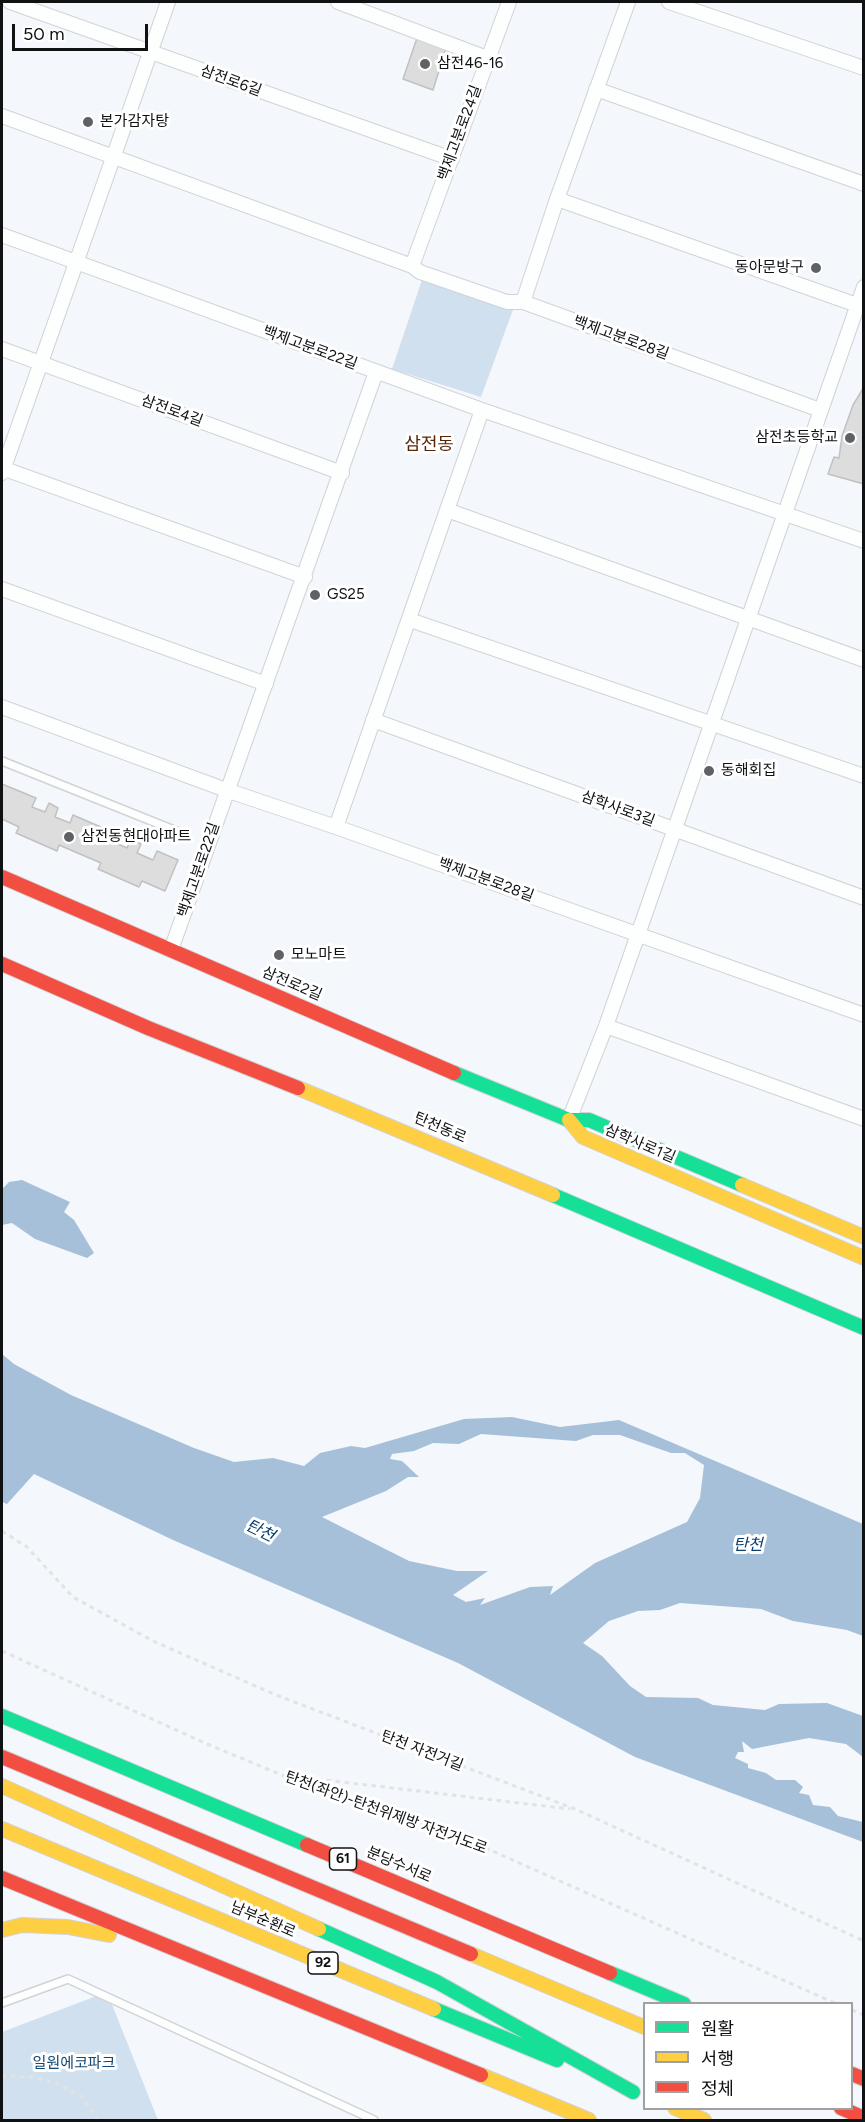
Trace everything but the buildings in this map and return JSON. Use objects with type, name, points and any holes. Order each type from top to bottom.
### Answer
[{"type":"main road","name":"삼전로2길","points":[[2,877],[538,1109],[570,1120]]},
{"type":"main road","name":"탄천동로","points":[[2,964],[148,1028],[380,1121],[864,1328]]},
{"type":"main road","name":"삼학사로1길","points":[[570,1120],[589,1120],[864,1237]]},
{"type":"main road","name":"삼학사로1길","points":[[570,1120],[583,1137],[864,1258]]},
{"type":"main road","name":"분당수서로","points":[[2,1716],[679,2002]]},
{"type":"main road","points":[[2,1757],[643,2026]]},
{"type":"main road","points":[[2,1786],[437,1982],[639,2094]]},
{"type":"main road","name":"남부순환로","points":[[2,1829],[639,2094]]},
{"type":"main road","points":[[2,1878],[179,1954],[589,2121]]},
{"type":"main road","points":[[2,1930],[21,1925],[68,1927],[120,1937],[179,1954]]},
{"type":"main road","points":[[677,2110],[704,2121]]},
{"type":"main road","points":[[844,2110],[864,2118]]},
{"type":"street","name":"삼전로6길","points":[[10,2],[452,159]]},
{"type":"street","points":[[168,2],[112,154],[2,470],[305,577]]},
{"type":"street","points":[[338,2],[487,58]]},
{"type":"street","name":"백제고분로24길","points":[[412,266],[509,2]]},
{"type":"street","points":[[2,116],[112,154],[412,266],[420,272],[507,302],[523,302],[556,200],[628,2]]},
{"type":"street","points":[[669,2],[864,68]]},
{"type":"street","points":[[596,89],[864,184]]},
{"type":"street","points":[[556,200],[857,305]]},
{"type":"street","name":"백제고분로22길","points":[[2,235],[376,372],[171,950]]},
{"type":"street","points":[[570,1120],[606,1026],[864,287]]},
{"type":"street","name":"백제고분로28길","points":[[523,302],[820,410]]},
{"type":"street","name":"삼전로4길","points":[[2,349],[342,473]]},
{"type":"street","points":[[376,372],[864,541]]},
{"type":"street","points":[[336,827],[482,410]]},
{"type":"street","points":[[447,510],[864,660]]},
{"type":"street","points":[[2,589],[266,684]]},
{"type":"street","points":[[410,620],[864,776]]},
{"type":"street","points":[[2,707],[226,790]]},
{"type":"street","name":"삼학사로3길","points":[[373,720],[864,898]]},
{"type":"street","name":"백제고분로28길","points":[[226,790],[336,827],[864,1016]]},
{"type":"street","points":[[606,1026],[864,1119]]},
{"type":"lane","points":[[2,761],[179,832]]},
{"type":"lane","points":[[2,2003],[68,1979],[374,2121]]},
{"type":"path","name":"탄천 자전거길","points":[[2,1531],[27,1547],[73,1597],[153,1641],[276,1695],[575,1809],[864,1941]]},
{"type":"path","name":"탄천(좌안)-탄천위제방 자전거도로","points":[[2,1651],[207,1744],[282,1775],[454,1834],[832,2002]]},
{"type":"path","points":[[282,1775],[575,1809]]},
{"type":"path","points":[[2,2076],[32,2077],[56,2084],[82,2097],[98,2121]]},
{"type":"green space","points":[[424,274],[514,307],[481,397],[392,369]]},
{"type":"green space","name":"일원에코파크","points":[[107,1992],[158,2120],[2,2120],[2,2032]]},
{"type":"water","points":[[22,1180],[70,1202],[64,1212],[74,1220],[94,1253],[87,1258],[35,1239],[12,1223],[2,1225],[3,1188],[9,1182]]},
{"type":"water","name":"탄천","points":[[2,1354],[14,1364],[71,1395],[194,1448],[234,1462],[273,1458],[304,1466],[320,1453],[351,1446],[365,1448],[464,1419],[512,1417],[560,1427],[619,1420],[863,1524],[863,1636],[847,1630],[793,1621],[761,1609],[680,1603],[660,1610],[638,1611],[609,1621],[583,1643],[602,1656],[630,1686],[646,1697],[698,1698],[713,1705],[765,1710],[779,1704],[827,1703],[863,1716],[863,1757],[846,1744],[809,1738],[752,1749],[742,1741],[744,1752],[738,1752],[735,1758],[748,1764],[748,1768],[766,1773],[776,1780],[795,1780],[803,1787],[799,1793],[809,1795],[813,1805],[830,1807],[838,1816],[863,1822],[863,1842],[635,1757],[458,1663],[173,1540],[34,1474],[7,1504],[2,1502]],"holes":[[[481,1434],[576,1441],[593,1435],[620,1435],[671,1453],[685,1453],[704,1465],[700,1498],[687,1522],[595,1563],[550,1595],[553,1586],[530,1587],[480,1605],[485,1598],[466,1602],[453,1595],[488,1571],[457,1571],[409,1561],[322,1517],[386,1491],[408,1477],[419,1477],[402,1461],[390,1459],[392,1454],[414,1451],[433,1443],[459,1444]]]},
{"type":"traffic: fast","points":[[454,1073],[569,1120],[589,1120],[742,1185]]},
{"type":"traffic: fast","points":[[553,1195],[864,1328]]},
{"type":"traffic: fast","points":[[2,1716],[307,1845]]},
{"type":"traffic: fast","points":[[319,1929],[437,1982],[633,2092]]},
{"type":"traffic: fast","points":[[610,1973],[679,2002]]},
{"type":"traffic: fast","points":[[434,2009],[557,2060]]},
{"type":"traffic: slow","points":[[298,1088],[553,1195]]},
{"type":"traffic: slow","points":[[569,1120],[583,1137],[864,1258]]},
{"type":"traffic: slow","points":[[742,1185],[864,1237]]},
{"type":"traffic: slow","points":[[2,1786],[319,1929]]},
{"type":"traffic: slow","points":[[2,1829],[434,2009]]},
{"type":"traffic: slow","points":[[2,1930],[22,1925],[68,1927],[109,1935]]},
{"type":"traffic: slow","points":[[471,1954],[643,2027]]},
{"type":"traffic: slow","points":[[481,2075],[589,2120]]},
{"type":"traffic: slow","points":[[680,2110],[704,2120]]},
{"type":"traffic: jam","points":[[2,877],[454,1073]]},
{"type":"traffic: jam","points":[[2,964],[148,1028],[298,1088]]},
{"type":"traffic: jam","points":[[2,1757],[471,1954]]},
{"type":"traffic: jam","points":[[307,1845],[610,1973]]},
{"type":"traffic: jam","points":[[2,1878],[481,2075]]},
{"type":"traffic: jam","points":[[853,2074],[864,2079]]},
{"type":"traffic: jam","points":[[846,2110],[864,2118]]},
{"type":"place","name":"삼전46-16","points":[[425,64]]},
{"type":"place","name":"본가감자탕","points":[[88,122]]},
{"type":"place","name":"동아문방구","points":[[816,268]]},
{"type":"place","name":"삼전초등학교","points":[[850,438]]},
{"type":"place","name":"GS25","points":[[315,595]]},
{"type":"place","name":"동해회집","points":[[709,771]]},
{"type":"place","name":"삼전동현대아파트","points":[[69,837]]},
{"type":"place","name":"모노마트","points":[[279,955]]},
{"type":"district","name":"삼전동","points":[[429,445]]}]
